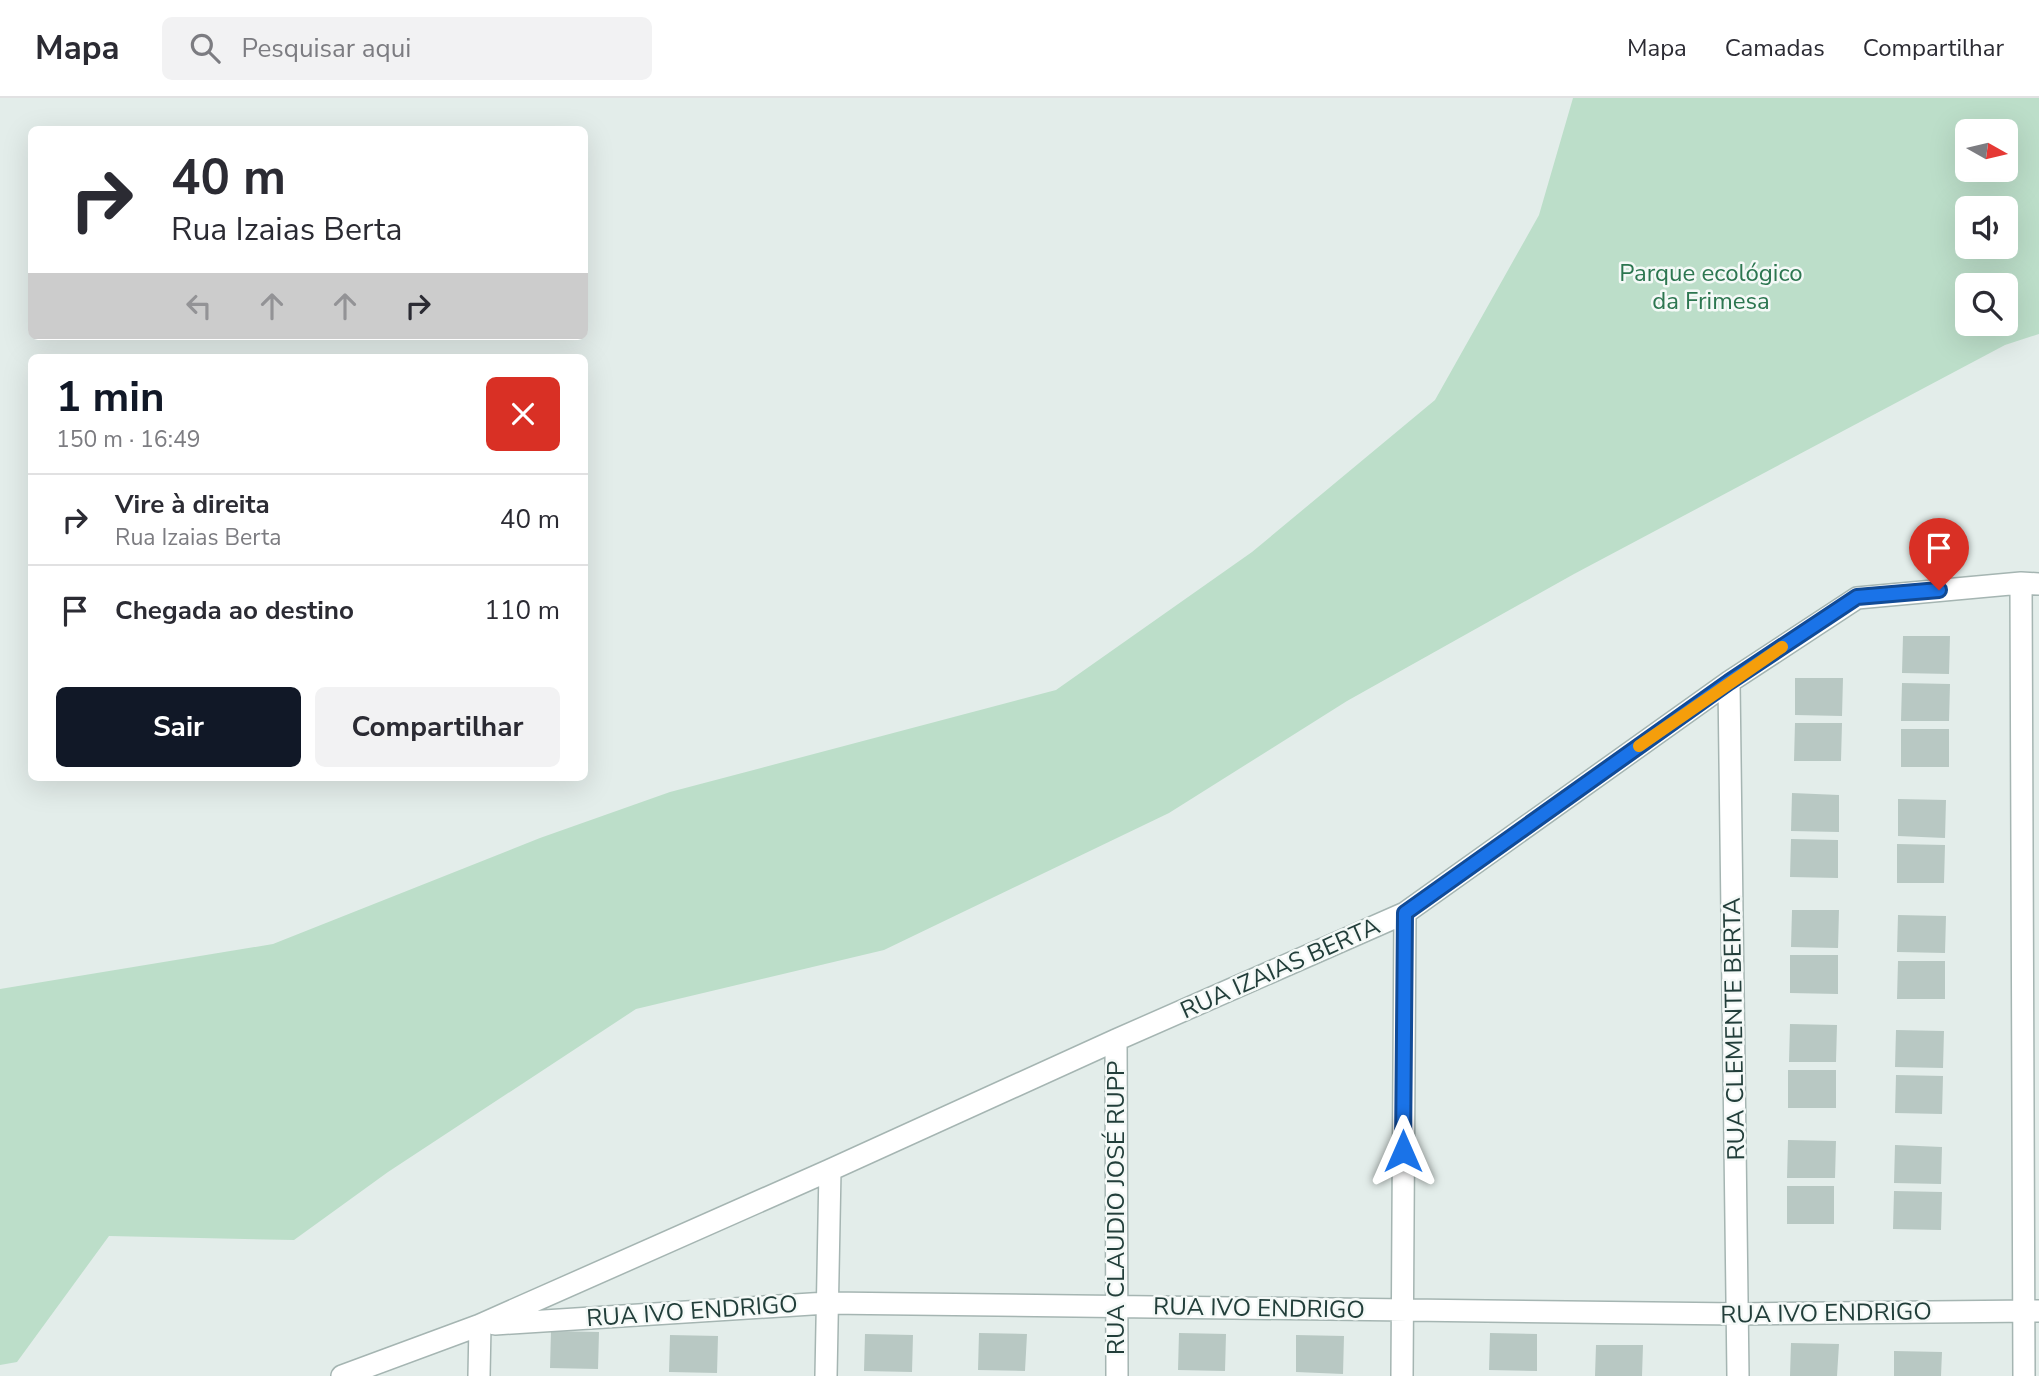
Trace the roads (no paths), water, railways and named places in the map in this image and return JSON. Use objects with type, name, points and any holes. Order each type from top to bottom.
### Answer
[{"type":"street","name":"RUA IZAIAS BERTA","points":[[480,1325],[1405,913],[1729,682],[1857,597],[2030,583]]},
{"type":"street","points":[[2024,1376],[2031,1311],[2030,583]]},
{"type":"street","name":"RUA CLEMENTE BERTA","points":[[1729,682],[1738,1376]]},
{"type":"street","points":[[1402,1376],[1405,913]]},
{"type":"street","name":"RUA CLAUDIO JOSÉ RUPP","points":[[1116,1040],[1117,1376]]},
{"type":"street","points":[[826,1376],[830,1170]]},
{"type":"street","name":"RUA IVO ENDRIGO","points":[[480,1325],[827,1303],[1737,1314],[2031,1311]]},
{"type":"street","points":[[342,1376],[480,1325],[479,1376]]},
{"type":"park label","name":"Parque ecológico da Frimesa","points":[[1711,287]]}]
